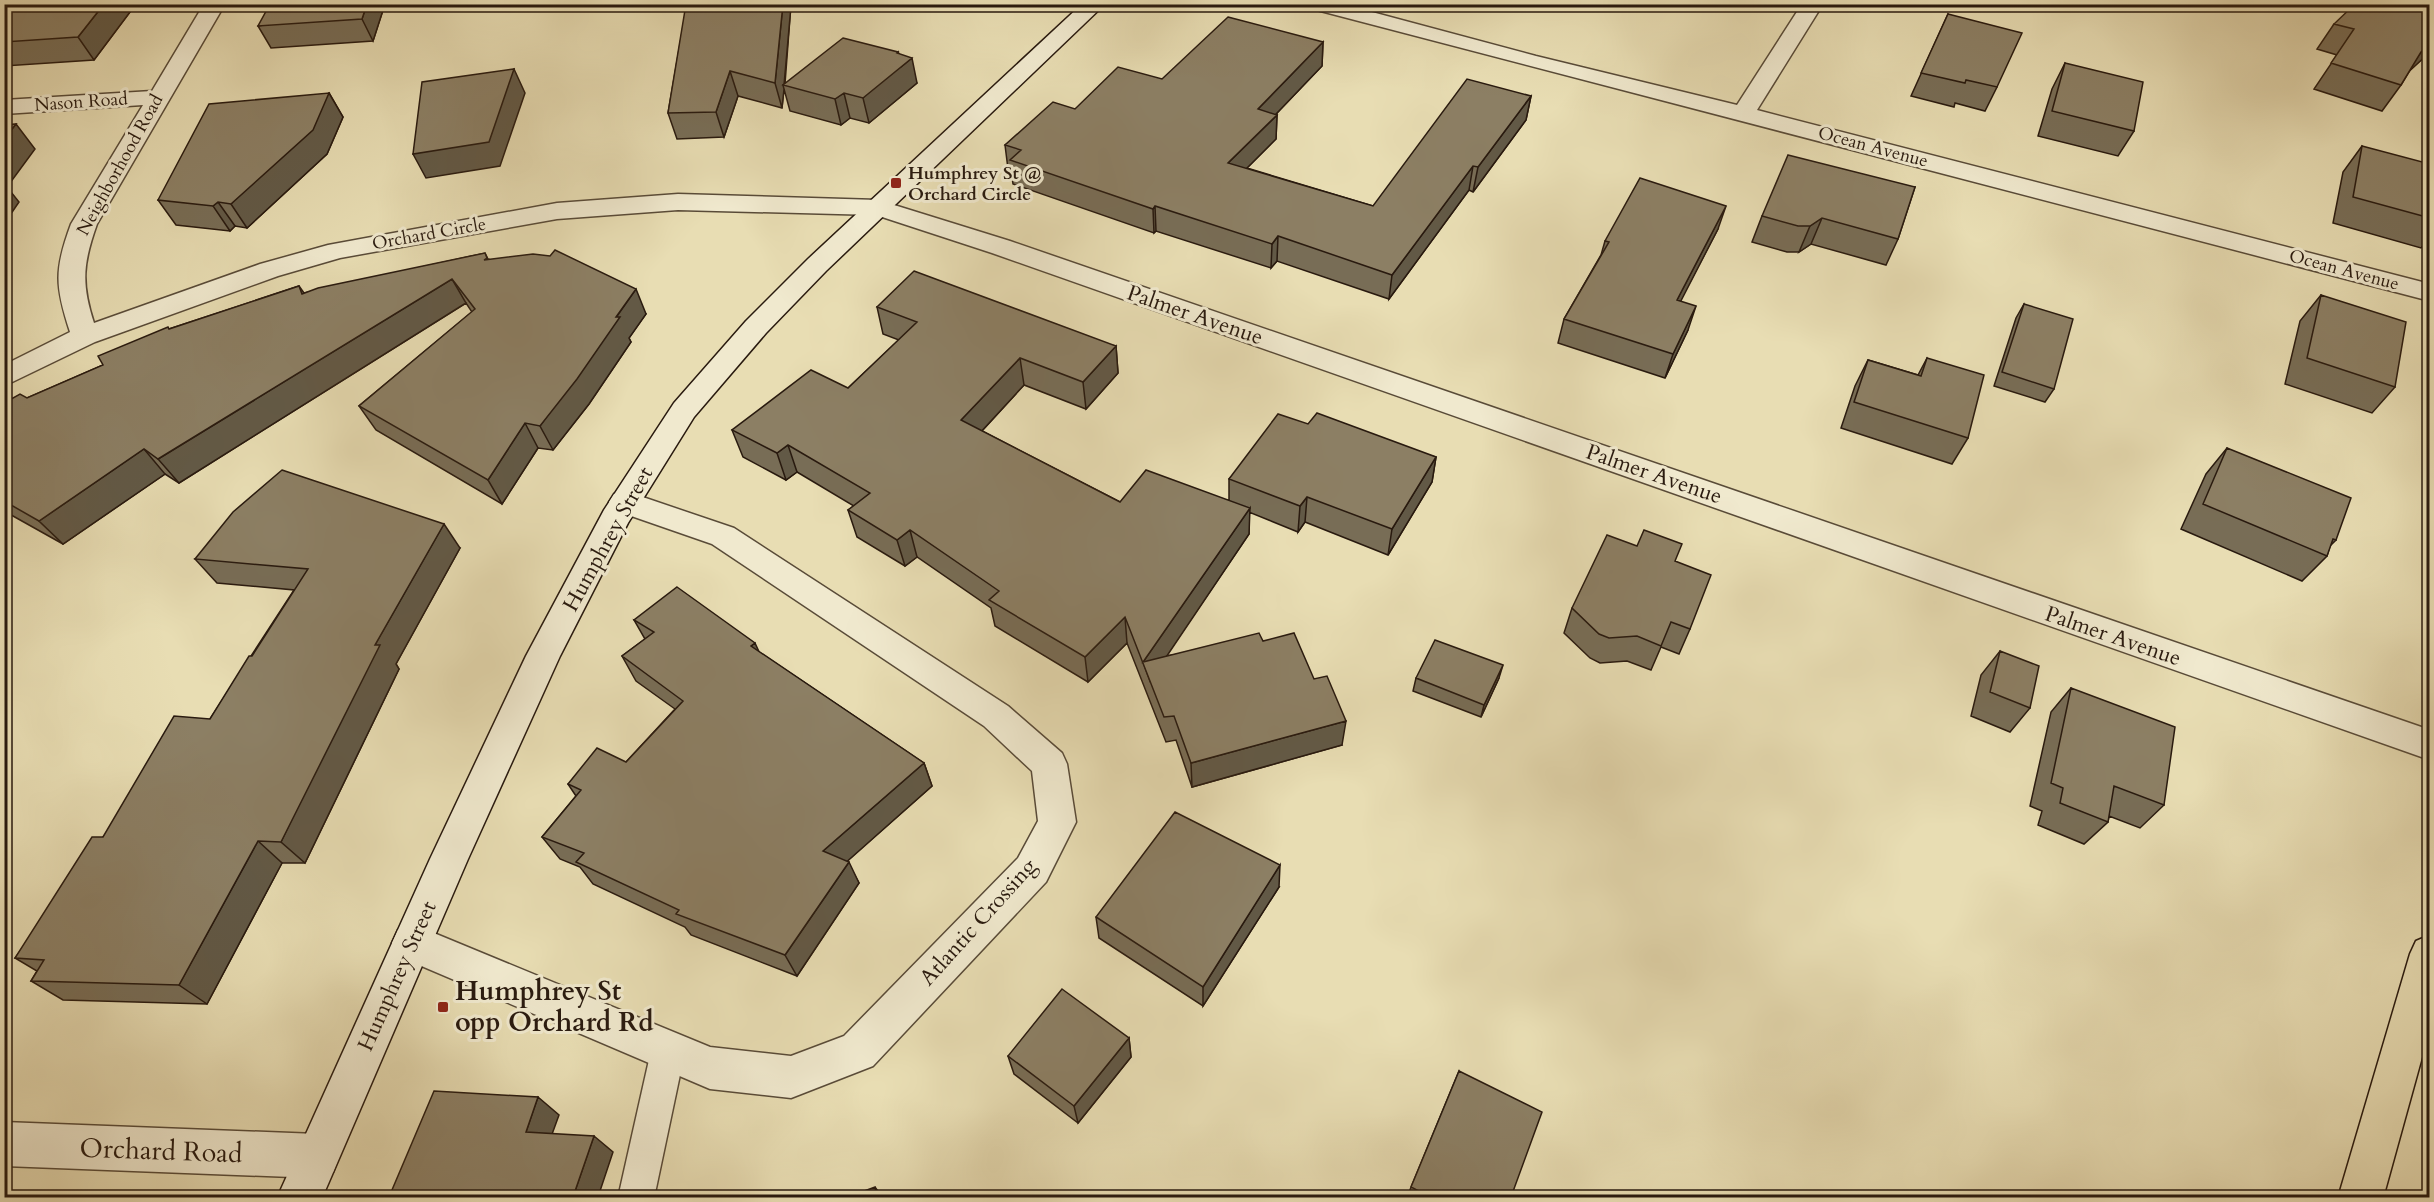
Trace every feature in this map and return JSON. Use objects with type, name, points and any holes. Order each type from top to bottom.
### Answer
[{"type":"main road","points":[[2360,1197],[2430,954]]},
{"type":"street","name":"Neighborhood Road","points":[[85,336],[69,285],[72,257],[84,224],[215,4]]},
{"type":"street","name":"Humphrey Street","points":[[299,1197],[543,656],[625,502],[691,402],[756,327],[878,208],[1095,4]]},
{"type":"street","name":"Ocean Avenue","points":[[1317,4],[1530,61],[1743,113],[2430,292]]},
{"type":"street","points":[[1743,113],[1813,4]]},
{"type":"street","name":"Nason Road","points":[[4,107],[158,98]]},
{"type":"street","name":"Orchard Circle","points":[[4,378],[85,336],[216,288],[337,251],[421,234],[546,213],[678,202],[878,208]]},
{"type":"street","name":"Palmer Avenue","points":[[878,208],[1012,251],[2430,746]]},
{"type":"street","name":"Atlantic Crossing","points":[[412,943],[710,1068],[791,1077],[858,1051],[1032,870],[1057,822],[1048,764],[996,716],[723,536],[625,502]]},
{"type":"street","name":"Orchard Road","points":[[4,1144],[318,1156]]},
{"type":"lane","points":[[636,1197],[668,1051]]},
{"type":"building","points":[[4,4],[104,4],[78,37],[4,42]]},
{"type":"building","points":[[270,4],[367,4],[362,19],[258,26]]},
{"type":"building","points":[[686,4],[783,4],[775,83],[730,71],[716,112],[668,113]]},
{"type":"building","points":[[2355,4],[2430,4],[2430,44],[2421,52],[2401,85],[2331,63],[2354,29],[2334,24]]},
{"type":"building","points":[[1948,14],[2022,33],[1997,87],[1966,80],[1965,83],[1921,73]]},
{"type":"building","points":[[1228,17],[1323,42],[1258,109],[1277,115],[1228,163],[1373,206],[1467,79],[1531,96],[1478,167],[1473,166],[1392,275],[1278,236],[1272,244],[1155,206],[1153,209],[1010,160],[1021,150],[1005,145],[1053,102],[1075,109],[1118,67],[1162,79]]},
{"type":"building","points":[[843,38],[898,52],[912,58],[863,98],[844,93],[835,99],[783,85]]},
{"type":"building","points":[[2065,63],[2143,82],[2134,131],[2052,111]]},
{"type":"building","points":[[514,69],[489,142],[413,154],[422,82]]},
{"type":"building","points":[[329,93],[313,130],[231,204],[218,202],[213,206],[158,200],[209,104]]},
{"type":"building","points":[[16,124],[4,139],[4,125]]},
{"type":"building","points":[[2362,146],[2430,164],[2430,218],[2353,197]]},
{"type":"building","points":[[1788,155],[1915,187],[1898,239],[1822,218],[1810,226],[1798,226],[1762,216]]},
{"type":"building","points":[[1640,178],[1726,206],[1677,300],[1696,306],[1673,354],[1564,319],[1609,242],[1605,241]]},
{"type":"building","points":[[555,250],[636,289],[616,317],[620,317],[577,379],[540,426],[525,423],[488,480],[359,406],[475,309],[452,279],[158,459],[144,449],[39,521],[4,501],[4,403],[20,394],[27,398],[103,365],[98,356],[168,327],[169,329],[299,286],[302,294],[318,288],[485,253],[487,258],[484,260],[533,254],[550,256]]},
{"type":"building","points":[[914,271],[1116,346],[1083,382],[1020,358],[961,420],[1120,502],[1146,470],[1250,508],[1143,662],[1259,633],[1263,641],[1294,633],[1314,679],[1327,676],[1346,721],[1191,763],[1174,716],[1164,717],[1125,617],[1085,657],[989,600],[999,591],[910,530],[897,540],[848,510],[870,493],[788,445],[777,453],[732,430],[811,370],[848,388],[917,322],[877,307]]},
{"type":"building","points":[[2321,295],[2406,322],[2395,387],[2307,358]]},
{"type":"building","points":[[2024,304],[2073,319],[2054,389],[2002,372]]},
{"type":"building","points":[[1927,358],[1984,375],[1968,438],[1854,402],[1868,360],[1921,376]]},
{"type":"building","points":[[1317,413],[1436,457],[1392,529],[1307,497],[1300,506],[1229,479],[1278,414],[1308,424]]},
{"type":"building","points":[[2227,448],[2351,498],[2336,540],[2333,539],[2327,556],[2203,504]]},
{"type":"building","points":[[282,470],[444,524],[375,645],[380,645],[281,842],[258,841],[179,985],[31,981],[44,960],[15,958],[92,837],[103,837],[174,716],[210,719],[249,656],[252,656],[308,569],[195,559],[233,512]]},
{"type":"building","points":[[1644,530],[1682,544],[1675,561],[1711,575],[1690,629],[1671,622],[1661,646],[1637,636],[1609,638],[1599,634],[1572,608],[1607,535],[1637,546]]},
{"type":"building","points":[[677,587],[755,643],[751,646],[924,763],[823,851],[849,862],[785,955],[676,914],[679,910],[576,862],[584,853],[542,837],[581,790],[568,784],[597,748],[626,762],[683,701],[622,656],[654,632],[634,620]]},
{"type":"building","points":[[1435,640],[1503,665],[1484,705],[1416,678]]},
{"type":"building","points":[[2000,651],[2039,666],[2030,708],[1990,692]]},
{"type":"building","points":[[2071,688],[2175,727],[2164,805],[2114,786],[2108,822],[2060,803],[2063,788],[2051,783]]},
{"type":"building","points":[[1175,812],[1280,865],[1203,987],[1096,917]]},
{"type":"building","points":[[1062,989],[1129,1038],[1074,1106],[1008,1056]]},
{"type":"building","points":[[1459,1071],[1542,1112],[1511,1197],[1430,1197],[1411,1187]]},
{"type":"building","points":[[434,1091],[538,1097],[526,1132],[594,1136],[573,1197],[389,1197]]},
{"type":"building","points":[[875,1187],[877,1197],[848,1197]]},
{"type":"place","name":"Humphrey St @ Orchard Circle","points":[[896,183]]},
{"type":"place","name":"Humphrey St opp Orchard Rd","points":[[443,1007]]}]
